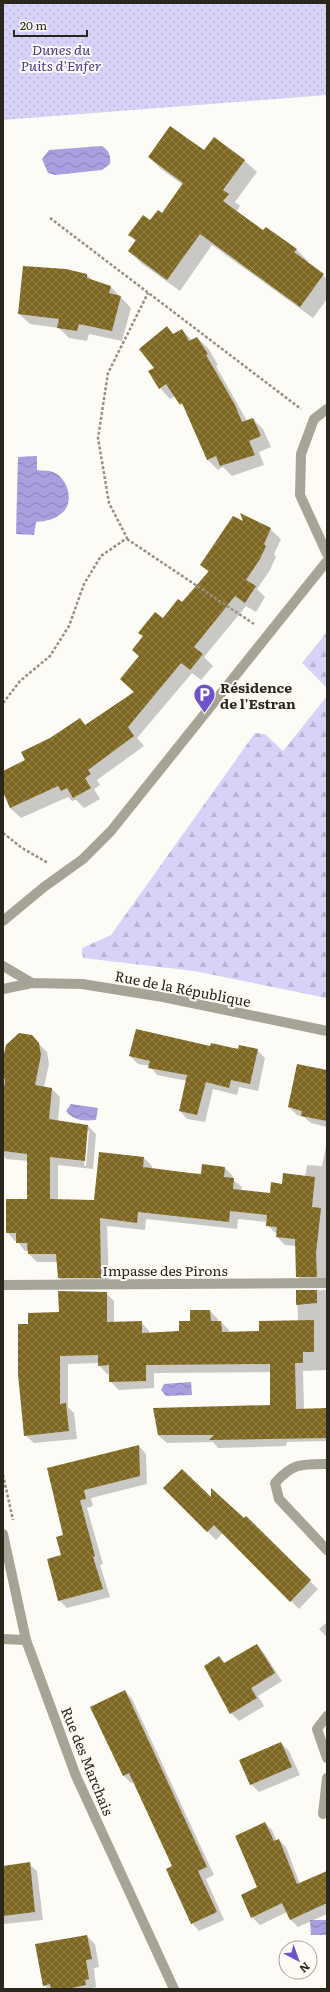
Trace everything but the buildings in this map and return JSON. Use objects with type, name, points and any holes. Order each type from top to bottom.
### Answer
[{"type":"street","points":[[327,409],[314,419],[301,454],[300,495],[327,554]]},
{"type":"street","points":[[3,922],[82,859],[111,831],[327,561]]},
{"type":"street","name":"Rue de la République","points":[[3,966],[32,983]]},
{"type":"street","name":"Rue de la République","points":[[3,989],[32,983],[89,985],[163,998],[327,1031]]},
{"type":"street","name":"Impasse des Pirons","points":[[3,1285],[327,1283]]},
{"type":"street","points":[[327,1464],[303,1464],[286,1471],[275,1483],[279,1499],[327,1550]]},
{"type":"street","name":"Rue des Marchais","points":[[3,1534],[26,1640],[76,1776],[174,1989]]},
{"type":"street","points":[[3,1639],[26,1640]]},
{"type":"street","points":[[327,1716],[318,1729],[327,1758]]},
{"type":"street","points":[[323,1814],[327,1778]]},
{"type":"path","points":[[50,218],[314,419]]},
{"type":"path","points":[[148,293],[108,373],[98,438],[109,503],[127,538],[268,633]]},
{"type":"path","points":[[3,703],[20,681],[50,656],[69,626],[84,584],[101,556],[127,538]]},
{"type":"path","points":[[3,833],[22,848],[64,872]]},
{"type":"path","points":[[3,1475],[15,1528]]},
{"type":"green space","name":"Dunes du Puits d'Enfer","points":[[3,3],[327,3],[327,95],[3,120]]},
{"type":"green space","points":[[327,632],[327,688],[302,663]]},
{"type":"green space","points":[[327,696],[327,998],[194,971],[83,958],[82,948],[111,935],[255,733],[265,734],[283,751]]},
{"type":"water","points":[[102,146],[110,156],[110,164],[102,170],[55,175],[48,173],[42,159],[49,150]]},
{"type":"water","points":[[37,456],[37,470],[53,472],[63,479],[68,491],[68,503],[62,513],[53,519],[36,522],[34,535],[16,534],[18,457]]},
{"type":"water","points":[[71,1104],[98,1108],[96,1120],[83,1120],[72,1117],[66,1111]]},
{"type":"water","points":[[191,1382],[192,1395],[166,1396],[161,1390],[164,1384]]},
{"type":"water","points":[[310,1920],[327,1920],[327,1935],[311,1935]]},
{"type":"place","name":"Résidence de l'Estran","points":[[204,714]]}]
